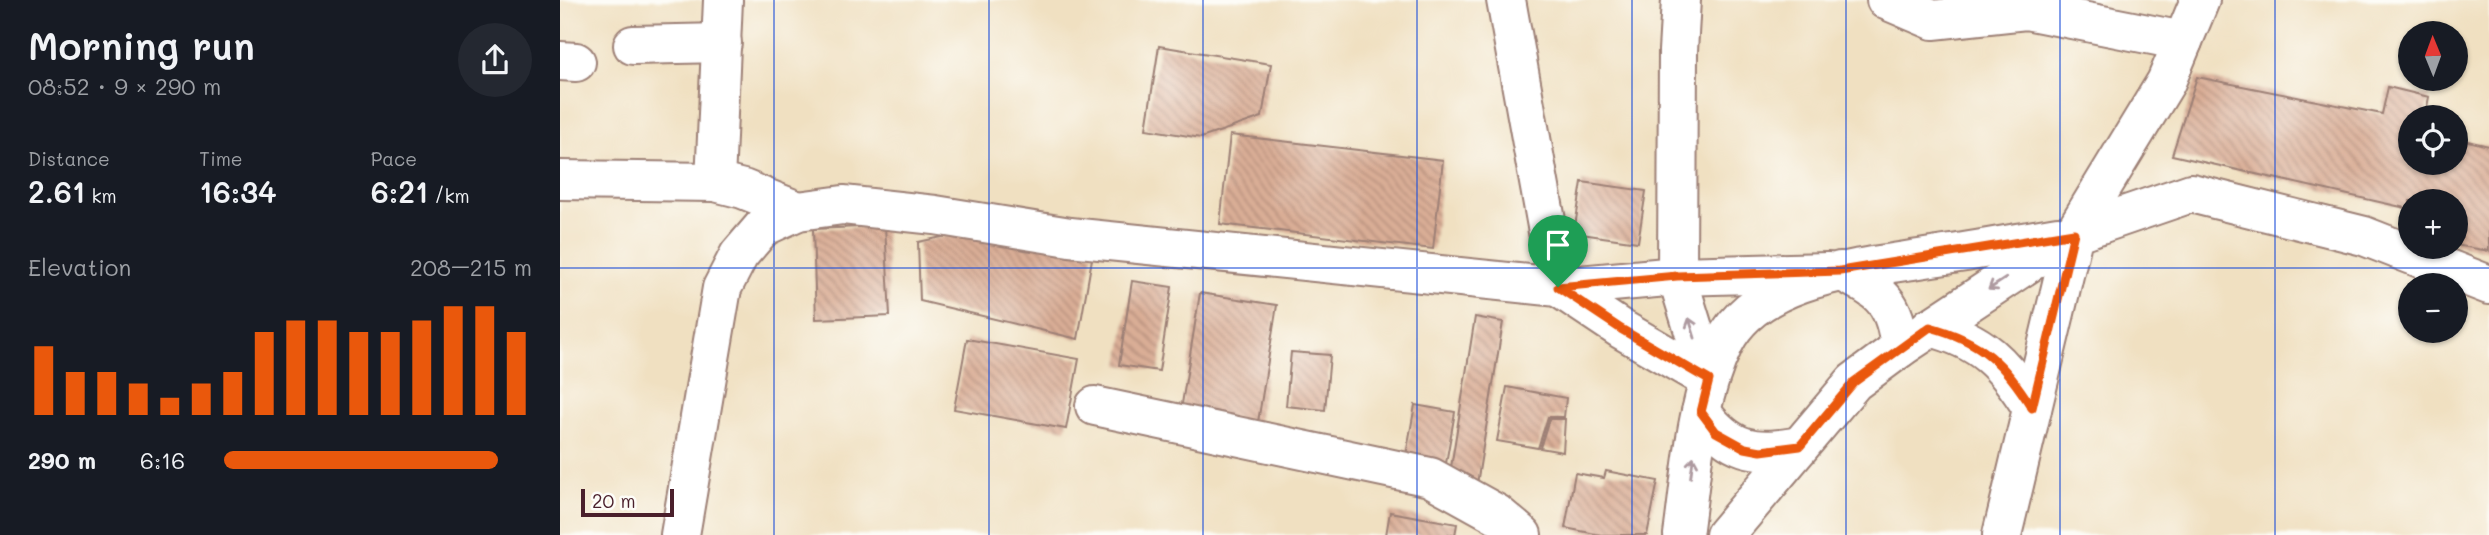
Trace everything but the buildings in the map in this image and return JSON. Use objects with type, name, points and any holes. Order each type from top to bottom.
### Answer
[{"type":"street","points":[[715,182],[723,0]]},
{"type":"street","points":[[1506,0],[1558,287],[1621,329],[1705,396]]},
{"type":"street","points":[[1681,0],[1678,51],[1677,276],[1705,396],[1716,432],[1745,448],[1761,451],[1800,446]]},
{"type":"street","points":[[1886,0],[1933,20],[2053,7],[2183,41]]},
{"type":"street","points":[[2002,535],[2074,233],[2166,82],[2200,0]]},
{"type":"street","points":[[633,45],[722,43]]},
{"type":"street","points":[[560,180],[715,182],[743,189],[798,211]]},
{"type":"street","points":[[680,535],[722,288],[739,255],[763,227],[798,211],[843,205],[935,215],[1070,237],[1558,287],[1677,276],[1840,271],[2074,233],[2191,193],[2364,236],[2489,285]]},
{"type":"street","points":[[1725,535],[1854,382],[1915,337],[2074,233]]},
{"type":"street","points":[[1683,535],[1705,396],[1725,341],[1766,299],[1840,271],[1872,286],[1886,300],[1897,320],[1915,337],[1955,334],[2000,363],[2014,379],[2032,408]]},
{"type":"street","points":[[1095,406],[1430,477],[1497,514],[1521,535]]},
{"type":"route","points":[[2074,233],[2032,408],[2014,379],[2000,363],[1955,334],[1930,327],[1854,382],[1800,446],[1777,450],[1745,448],[1731,443],[1716,432],[1701,412],[1709,380],[1621,329],[1558,287],[1677,276],[1840,271],[2074,233]]}]
